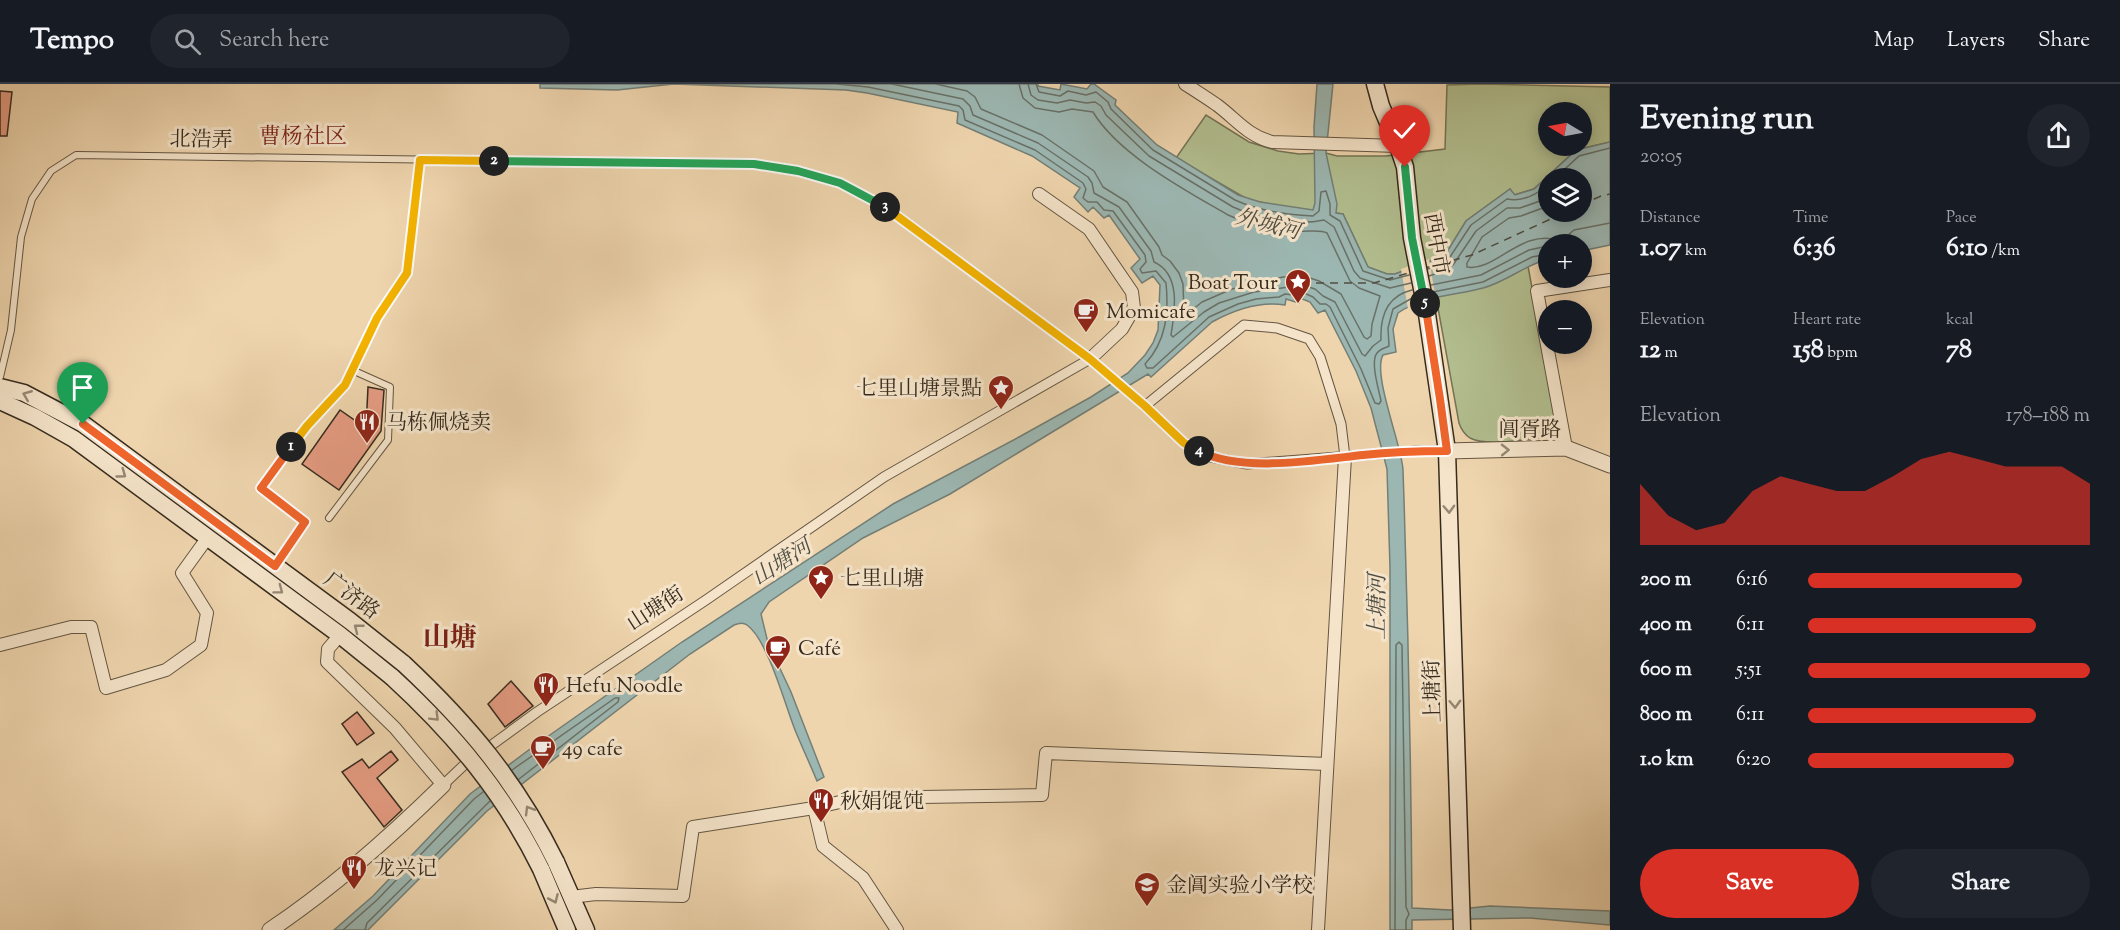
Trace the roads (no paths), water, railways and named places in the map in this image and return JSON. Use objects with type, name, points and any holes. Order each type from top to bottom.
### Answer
[{"type":"main road","name":"西中市","points":[[1375,84],[1381,106],[1405,167],[1412,238],[1427,315],[1447,451]]},
{"type":"main road","name":"广济路","points":[[0,387],[24,393],[83,424],[275,566],[398,671],[460,719],[499,765],[531,814],[567,930]]},
{"type":"main road","name":"广济路","points":[[0,402],[35,417],[74,439],[340,635],[398,671]]},
{"type":"main road","name":"上塘街","points":[[1447,451],[1462,920]]},
{"type":"main road","name":"广济路","points":[[548,865],[571,897],[585,930]]},
{"type":"street","points":[[1185,84],[1218,106],[1250,134],[1261,139],[1272,142],[1398,146]]},
{"type":"street","name":"北浩弄","points":[[754,164],[798,171],[840,183],[888,209],[1090,359],[1184,443],[1211,458],[1247,464],[1416,451],[1447,451]]},
{"type":"street","points":[[1039,194],[1089,229],[1132,292],[1134,308],[1122,328],[1090,359]]},
{"type":"street","points":[[1566,448],[1537,291],[1610,280]]},
{"type":"street","points":[[1145,406],[1245,325],[1277,328],[1309,339],[1320,357],[1341,424],[1345,457],[1318,930]]},
{"type":"street","name":"山塘街","points":[[270,930],[300,910],[397,831],[463,766],[537,712],[706,600],[884,477],[1090,359]]},
{"type":"street","name":"阊胥路","points":[[1447,451],[1566,448],[1610,465]]},
{"type":"street","points":[[0,645],[71,627],[91,627],[106,688],[166,670],[201,645],[207,613],[182,573],[208,537]]},
{"type":"street","points":[[340,635],[328,649],[327,662],[395,728],[443,785]]},
{"type":"street","points":[[571,897],[596,894],[683,896],[693,827],[814,808],[857,798],[1042,795],[1046,753],[1327,764]]},
{"type":"street","points":[[814,808],[823,846],[862,878],[897,930]]},
{"type":"lane","name":"北浩弄","points":[[0,377],[11,330],[21,237],[32,199],[51,171],[76,155],[754,164]]},
{"type":"lane","points":[[275,566],[305,522],[261,488],[307,426],[345,385],[377,318],[407,273],[420,160]]},
{"type":"lane","points":[[329,518],[388,440],[390,387],[352,370]]},
{"type":"water","points":[[540,84],[674,84],[617,90],[540,88]]},
{"type":"water","name":"外城河","points":[[674,84],[1038,84],[1038,86],[1060,90],[1061,84],[1087,89],[1094,84],[1116,100],[1115,105],[1157,145],[1238,195],[1260,202],[1313,210],[1317,84],[1333,84],[1326,153],[1337,204],[1336,213],[1343,214],[1368,267],[1387,274],[1395,274],[1439,258],[1447,252],[1466,221],[1510,189],[1515,195],[1534,189],[1538,185],[1538,222],[1592,222],[1592,168],[1557,168],[1570,156],[1592,156],[1592,146],[1610,142],[1610,245],[1592,249],[1592,234],[1538,234],[1538,263],[1483,288],[1429,299],[1408,307],[1398,313],[1393,329],[1396,352],[1383,355],[1381,378],[1403,470],[1412,908],[1450,910],[1490,906],[1610,911],[1610,925],[1530,918],[1412,920],[1412,930],[1390,930],[1390,568],[1387,469],[1371,408],[1356,371],[1325,310],[1318,313],[1310,302],[1300,298],[1299,303],[1286,299],[1285,305],[1266,304],[1247,308],[1212,322],[1151,377],[1148,374],[950,494],[863,538],[769,602],[761,614],[768,643],[791,692],[824,777],[817,781],[762,644],[747,625],[742,623],[734,625],[690,654],[487,811],[368,930],[334,930],[373,896],[470,794],[530,749],[682,642],[893,504],[1091,397],[1128,373],[1153,343],[1158,330],[1160,285],[1153,276],[1142,283],[1131,268],[1140,259],[1109,215],[1104,218],[1093,207],[1088,212],[1074,197],[1080,188],[1032,156],[957,123],[958,112],[846,90]]},
{"type":"place","name":"Boat Tour","points":[[1298,305]]},
{"type":"place","name":"Momicafe","points":[[1086,334]]},
{"type":"place","name":"七里山塘景點","points":[[1001,411]]},
{"type":"place","name":"马栋佩烧卖","points":[[367,445]]},
{"type":"place","name":"七里山塘","points":[[821,601]]},
{"type":"place","name":"Café","points":[[778,671]]},
{"type":"place","name":"Hefu Noodle","points":[[546,708]]},
{"type":"place","name":"49 cafe","points":[[543,771]]},
{"type":"place","name":"秋娟馄饨","points":[[821,824]]},
{"type":"place","name":"龙兴记","points":[[354,891]]},
{"type":"place","name":"金阊实验小学校","points":[[1147,908]]},
{"type":"district","name":"曹杨社区","points":[[303,135]]},
{"type":"district","name":"山塘","points":[[450,637]]},
{"type":"water label","name":"山塘河","points":[[781,561]]},
{"type":"water label","name":"上塘河","points":[[1376,607]]}]
